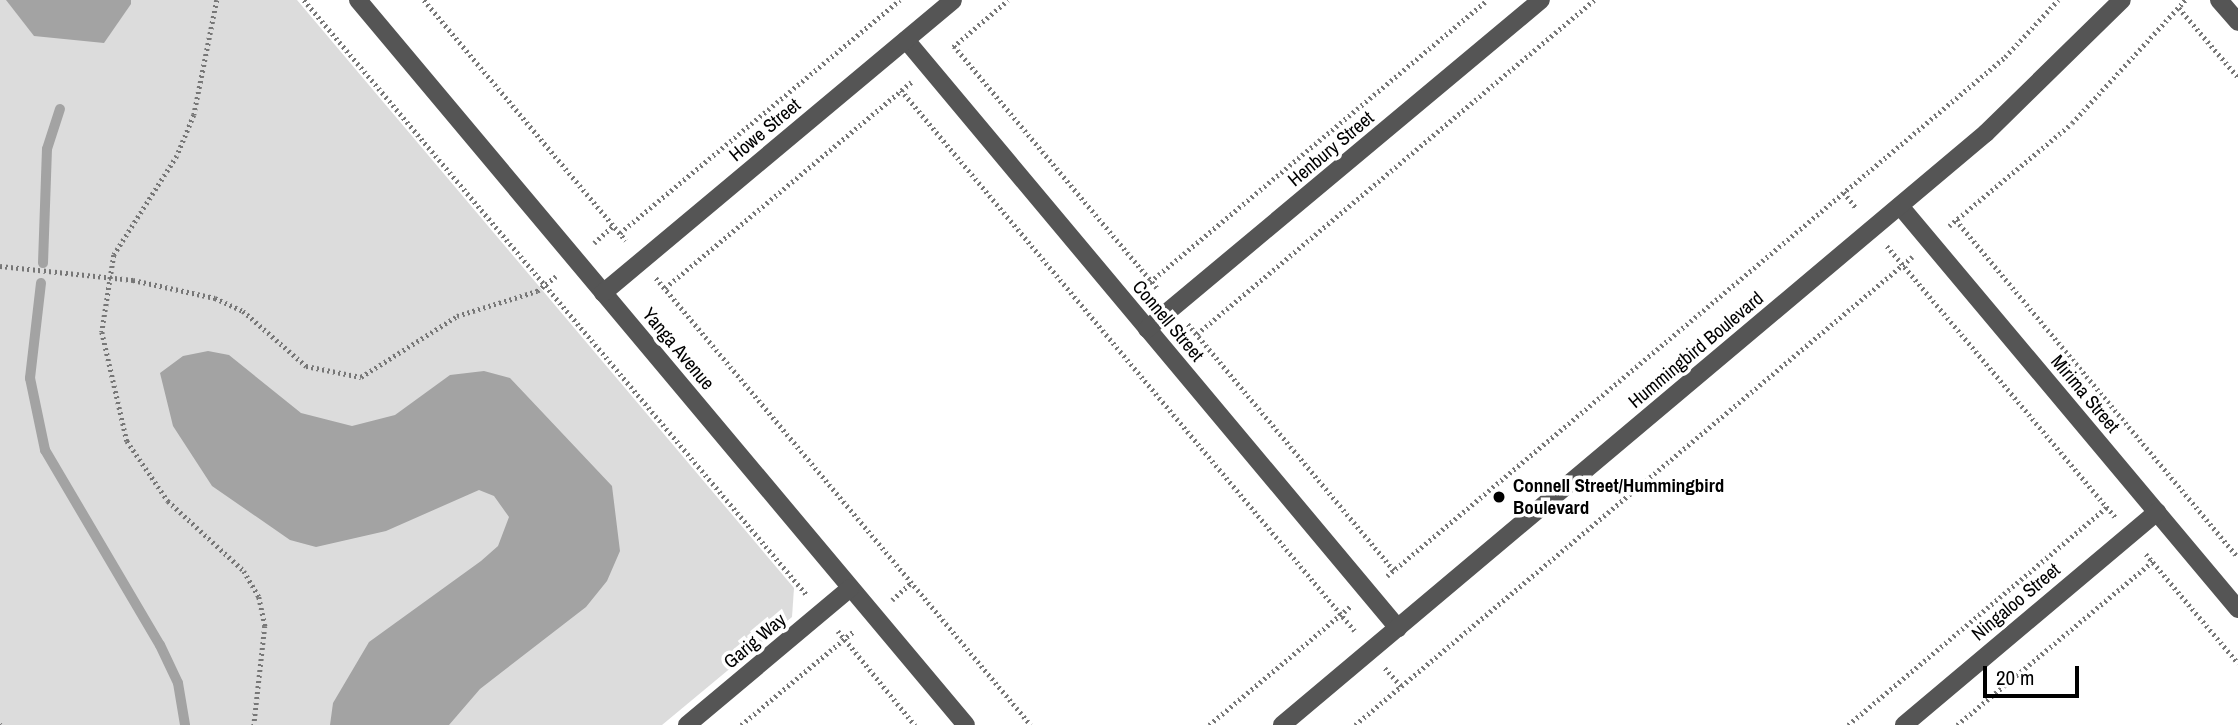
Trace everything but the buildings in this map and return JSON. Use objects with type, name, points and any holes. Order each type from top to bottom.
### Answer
[{"type":"street","name":"Howe Street","points":[[604,293],[953,0]]},
{"type":"street","name":"Hummingbird Boulevard","points":[[1283,723],[2028,96],[2122,0]]},
{"type":"street","points":[[2219,0],[2238,22]]},
{"type":"street","name":"Yanga Avenue","points":[[362,2],[966,725]]},
{"type":"street","name":"Henbury Street","points":[[1147,330],[1534,2]]},
{"type":"street","name":"Connell Street","points":[[906,40],[1398,628]]},
{"type":"street","name":"Mirima Street","points":[[1900,206],[2238,609]]},
{"type":"street","name":"Ningaloo Street","points":[[1904,725],[2157,512]]},
{"type":"street","name":"Garig Way","points":[[687,725],[850,588]]},
{"type":"path","points":[[217,0],[202,88],[186,137],[134,215],[108,278],[106,368],[127,441],[168,501],[244,571],[259,597],[265,626],[254,725]]},
{"type":"path","points":[[303,0],[547,283],[915,725]]},
{"type":"path","points":[[424,0],[1031,725]]},
{"type":"path","points":[[620,233],[900,0]]},
{"type":"path","points":[[665,288],[1008,0]]},
{"type":"path","points":[[1099,326],[1487,0]]},
{"type":"path","points":[[1197,334],[1594,0]]},
{"type":"path","points":[[1209,725],[2005,57],[2058,0]]},
{"type":"path","points":[[1354,725],[2072,123],[2185,0]]},
{"type":"path","points":[[2179,8],[2238,77]]},
{"type":"path","points":[[901,90],[1401,686]]},
{"type":"path","points":[[1844,192],[1872,229],[2238,663]]},
{"type":"path","points":[[1956,220],[2238,557]]},
{"type":"path","points":[[0,266],[108,278],[215,298],[243,311],[306,366],[361,377],[457,316],[547,283],[576,259]]},
{"type":"path","points":[[1848,725],[2107,507]]},
{"type":"path","points":[[1957,725],[2153,561]]},
{"type":"path","points":[[741,725],[912,582]]},
{"type":"shaded area","points":[[0,0],[297,0],[794,588],[792,617],[662,725],[0,725]]},
{"type":"shaded area","points":[[6,0],[131,0],[131,4],[104,43],[34,36]]},
{"type":"shaded area","points":[[208,351],[229,355],[301,413],[352,426],[395,415],[450,375],[484,371],[510,378],[612,486],[620,551],[607,581],[586,607],[480,689],[449,725],[330,725],[333,703],[369,642],[498,546],[509,517],[494,496],[479,490],[386,531],[316,547],[290,540],[212,486],[173,426],[160,373],[183,356]]},
{"type":"waterway","points":[[43,263],[47,149],[60,109]]},
{"type":"waterway","points":[[41,283],[30,378],[45,450],[160,645],[178,683],[185,725]]},
{"type":"place","name":"Connell Street/Hummingbird Boulevard","points":[[1499,497]]}]
